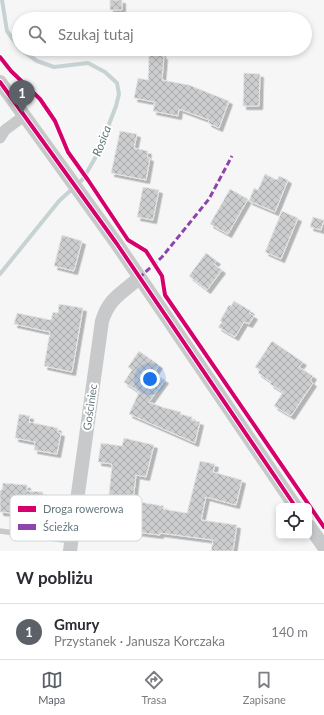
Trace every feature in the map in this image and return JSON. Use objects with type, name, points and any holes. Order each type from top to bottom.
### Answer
[{"type":"street","points":[[0,82],[77,188],[293,503]]},
{"type":"street","points":[[0,138],[5,130],[24,116]]},
{"type":"street","name":"Gościniec","points":[[77,495],[102,321],[108,305],[112,300],[139,278]]},
{"type":"street","points":[[312,530],[324,547]]},
{"type":"lane","points":[[0,531],[10,533]]},
{"type":"lane","points":[[47,541],[70,546]]},
{"type":"building","points":[[110,0],[122,0],[122,10],[110,10]]},
{"type":"building","points":[[149,56],[164,56],[162,80],[189,85],[229,101],[219,128],[208,123],[209,120],[179,109],[178,116],[153,111],[155,102],[134,98],[138,78],[148,80]]},
{"type":"building","points":[[244,73],[260,74],[259,106],[243,106]]},
{"type":"building","points":[[120,131],[137,134],[134,148],[148,151],[147,157],[150,158],[146,180],[111,173]]},
{"type":"building","points":[[265,174],[277,180],[279,176],[288,180],[275,212],[249,201],[254,188],[258,190]]},
{"type":"building","points":[[143,187],[159,190],[153,220],[137,217]]},
{"type":"building","points":[[230,189],[248,199],[228,234],[210,224]]},
{"type":"building","points":[[282,211],[298,218],[281,259],[265,252]]},
{"type":"building","points":[[313,217],[324,220],[321,230],[310,227]]},
{"type":"building","points":[[62,235],[82,241],[74,271],[54,266]]},
{"type":"building","points":[[206,253],[217,261],[214,264],[222,270],[207,290],[189,276]]},
{"type":"building","points":[[234,301],[251,311],[249,313],[254,316],[249,324],[244,322],[235,337],[218,327],[222,322],[220,321],[229,305],[231,306]]},
{"type":"building","points":[[59,304],[83,308],[72,372],[44,366],[50,332],[14,324],[17,313],[51,320],[53,312],[58,313]]},
{"type":"building","points":[[272,341],[303,362],[299,367],[313,376],[310,381],[313,383],[291,416],[274,406],[283,392],[270,384],[271,382],[258,373],[260,370],[255,367]]},
{"type":"building","points":[[139,351],[159,365],[154,373],[165,380],[149,402],[181,412],[180,414],[192,417],[192,420],[200,422],[195,443],[129,414],[139,392],[124,382],[132,370],[128,367]]},
{"type":"building","points":[[19,414],[30,416],[29,422],[58,428],[57,432],[61,433],[57,454],[34,450],[35,442],[15,438]]},
{"type":"building","points":[[124,438],[154,445],[146,477],[136,475],[134,495],[109,495],[112,464],[98,462],[101,443],[122,446]]},
{"type":"building","points":[[200,461],[215,464],[213,472],[242,480],[236,505],[206,497],[201,520],[237,525],[233,551],[211,551],[213,540],[160,533],[160,535],[142,533],[142,502],[164,506],[163,509],[187,513]]},
{"type":"building","points":[[3,483],[27,485],[27,491],[43,492],[43,495],[10,495],[10,513],[0,512],[0,490],[2,490]]},
{"type":"waterway","name":"Rosica","points":[[2,0],[7,31],[12,38]]},
{"type":"waterway","name":"Rosica","points":[[0,274],[59,201],[83,179],[98,153],[119,94],[117,83],[105,72],[88,63],[54,67],[37,61],[30,56]]},
{"type":"marked path","points":[[139,278],[162,257],[209,199],[232,156]]},
{"type":"cycle path","points":[[0,57],[11,71],[40,99],[55,121],[68,152],[128,240],[146,251],[162,276],[165,295],[324,527]]},
{"type":"cycle path","points":[[0,82],[117,244],[293,503]]},
{"type":"place","name":"Gmury","points":[[22,113]]}]
